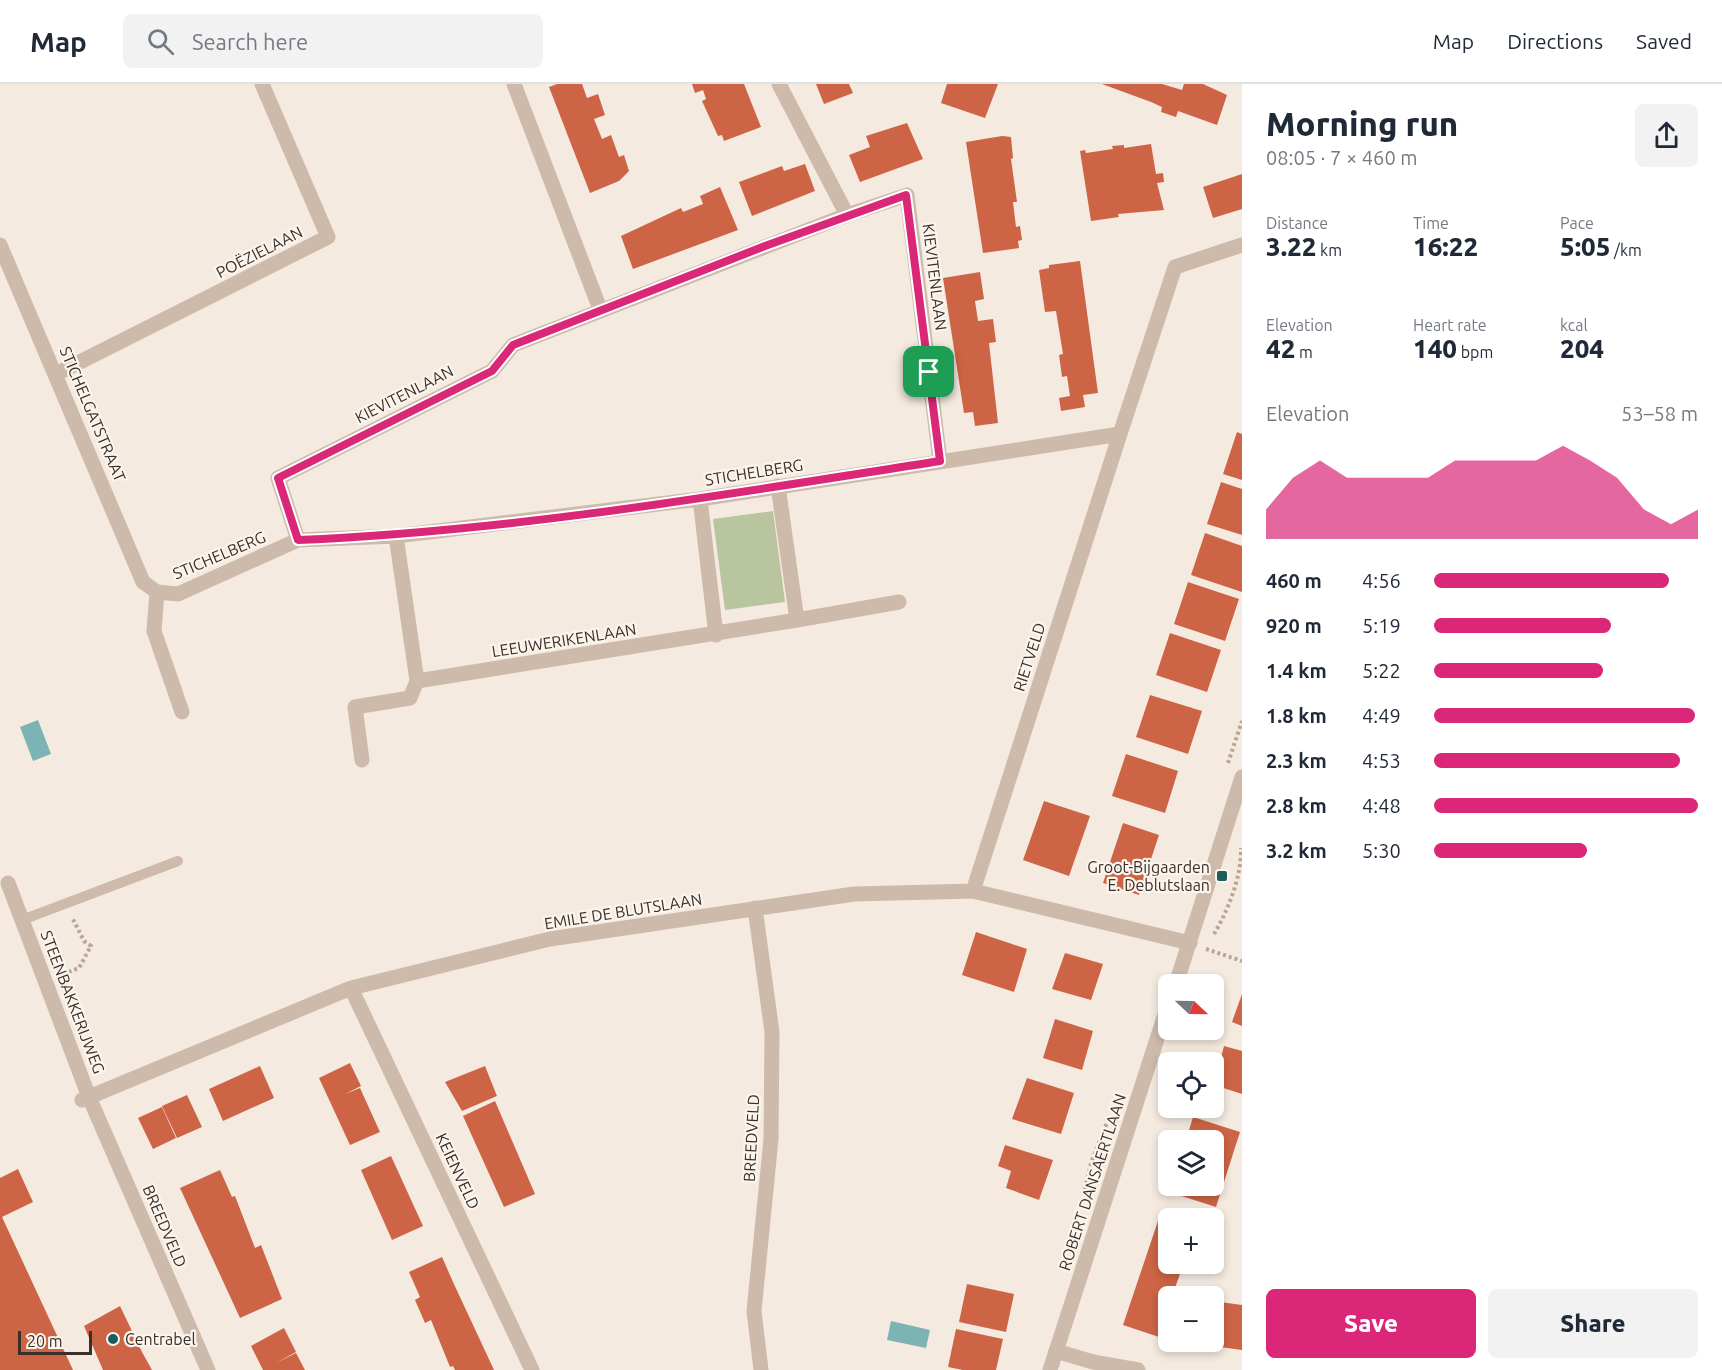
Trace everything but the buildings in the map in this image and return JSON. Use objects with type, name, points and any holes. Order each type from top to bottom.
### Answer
[{"type":"street","name":"POËZIELAAN","points":[[56,374],[328,237],[262,84]]},
{"type":"street","points":[[514,84],[600,309]]},
{"type":"street","points":[[779,84],[847,215]]},
{"type":"street","name":"KIEVITENLAAN","points":[[298,540],[278,478],[492,371],[513,345],[600,309],[847,215],[906,195],[940,461]]},
{"type":"street","name":"STICHELGATSTRAAT","points":[[0,245],[143,582],[157,592]]},
{"type":"street","points":[[1120,434],[1175,267],[1242,245]]},
{"type":"street","name":"STICHELBERG","points":[[157,592],[178,594],[298,540],[396,536],[700,499],[1120,434]]},
{"type":"street","name":"RIETVELD","points":[[973,891],[1120,434]]},
{"type":"street","points":[[778,486],[797,620]]},
{"type":"street","points":[[700,499],[716,635]]},
{"type":"street","points":[[363,759],[355,707],[410,698],[417,681],[396,536]]},
{"type":"street","points":[[157,592],[154,631],[182,712]]},
{"type":"street","name":"LEEUWERIKENLAAN","points":[[417,681],[716,635],[899,602]]},
{"type":"street","points":[[1179,974],[1242,777]]},
{"type":"street","name":"STEENBAKKERIJWEG","points":[[4,882],[22,920],[86,1098]]},
{"type":"street","name":"EMILE DE BLUTSLAAN","points":[[86,1098],[351,988],[550,939],[854,894],[973,891],[1190,943]]},
{"type":"street","name":"BREEDVELD","points":[[754,909],[772,1032],[771,1139],[754,1311],[761,1370]]},
{"type":"street","name":"KEIENVELD","points":[[351,988],[532,1370]]},
{"type":"street","name":"ROBERT DANSAERTLAAN","points":[[1050,1370],[1158,1036]]},
{"type":"street","name":"BREEDVELD","points":[[86,1098],[208,1370]]},
{"type":"street","points":[[1056,1351],[1093,1362],[1138,1370]]},
{"type":"lane","name":"STEENBAKKERIJWEG","points":[[22,920],[178,861]]},
{"type":"path","points":[[45,981],[79,968],[91,946],[84,941],[76,928],[68,902]]},
{"type":"path","points":[[1190,943],[1242,961]]},
{"type":"green space","points":[[773,511],[785,602],[725,610],[713,519]]},
{"type":"water","points":[[38,720],[51,754],[33,761],[20,727]]},
{"type":"water","points":[[891,1321],[930,1330],[926,1348],[887,1340]]},
{"type":"place","name":"Groot-Bijgaarden E. Deblutslaan","points":[[1222,876]]},
{"type":"place","name":"Centrabel","points":[[113,1339]]},
{"type":"route","points":[[906,195],[929,372],[940,461],[700,499],[396,536],[298,540],[278,478],[492,371],[513,345],[765,246],[906,195]]}]
